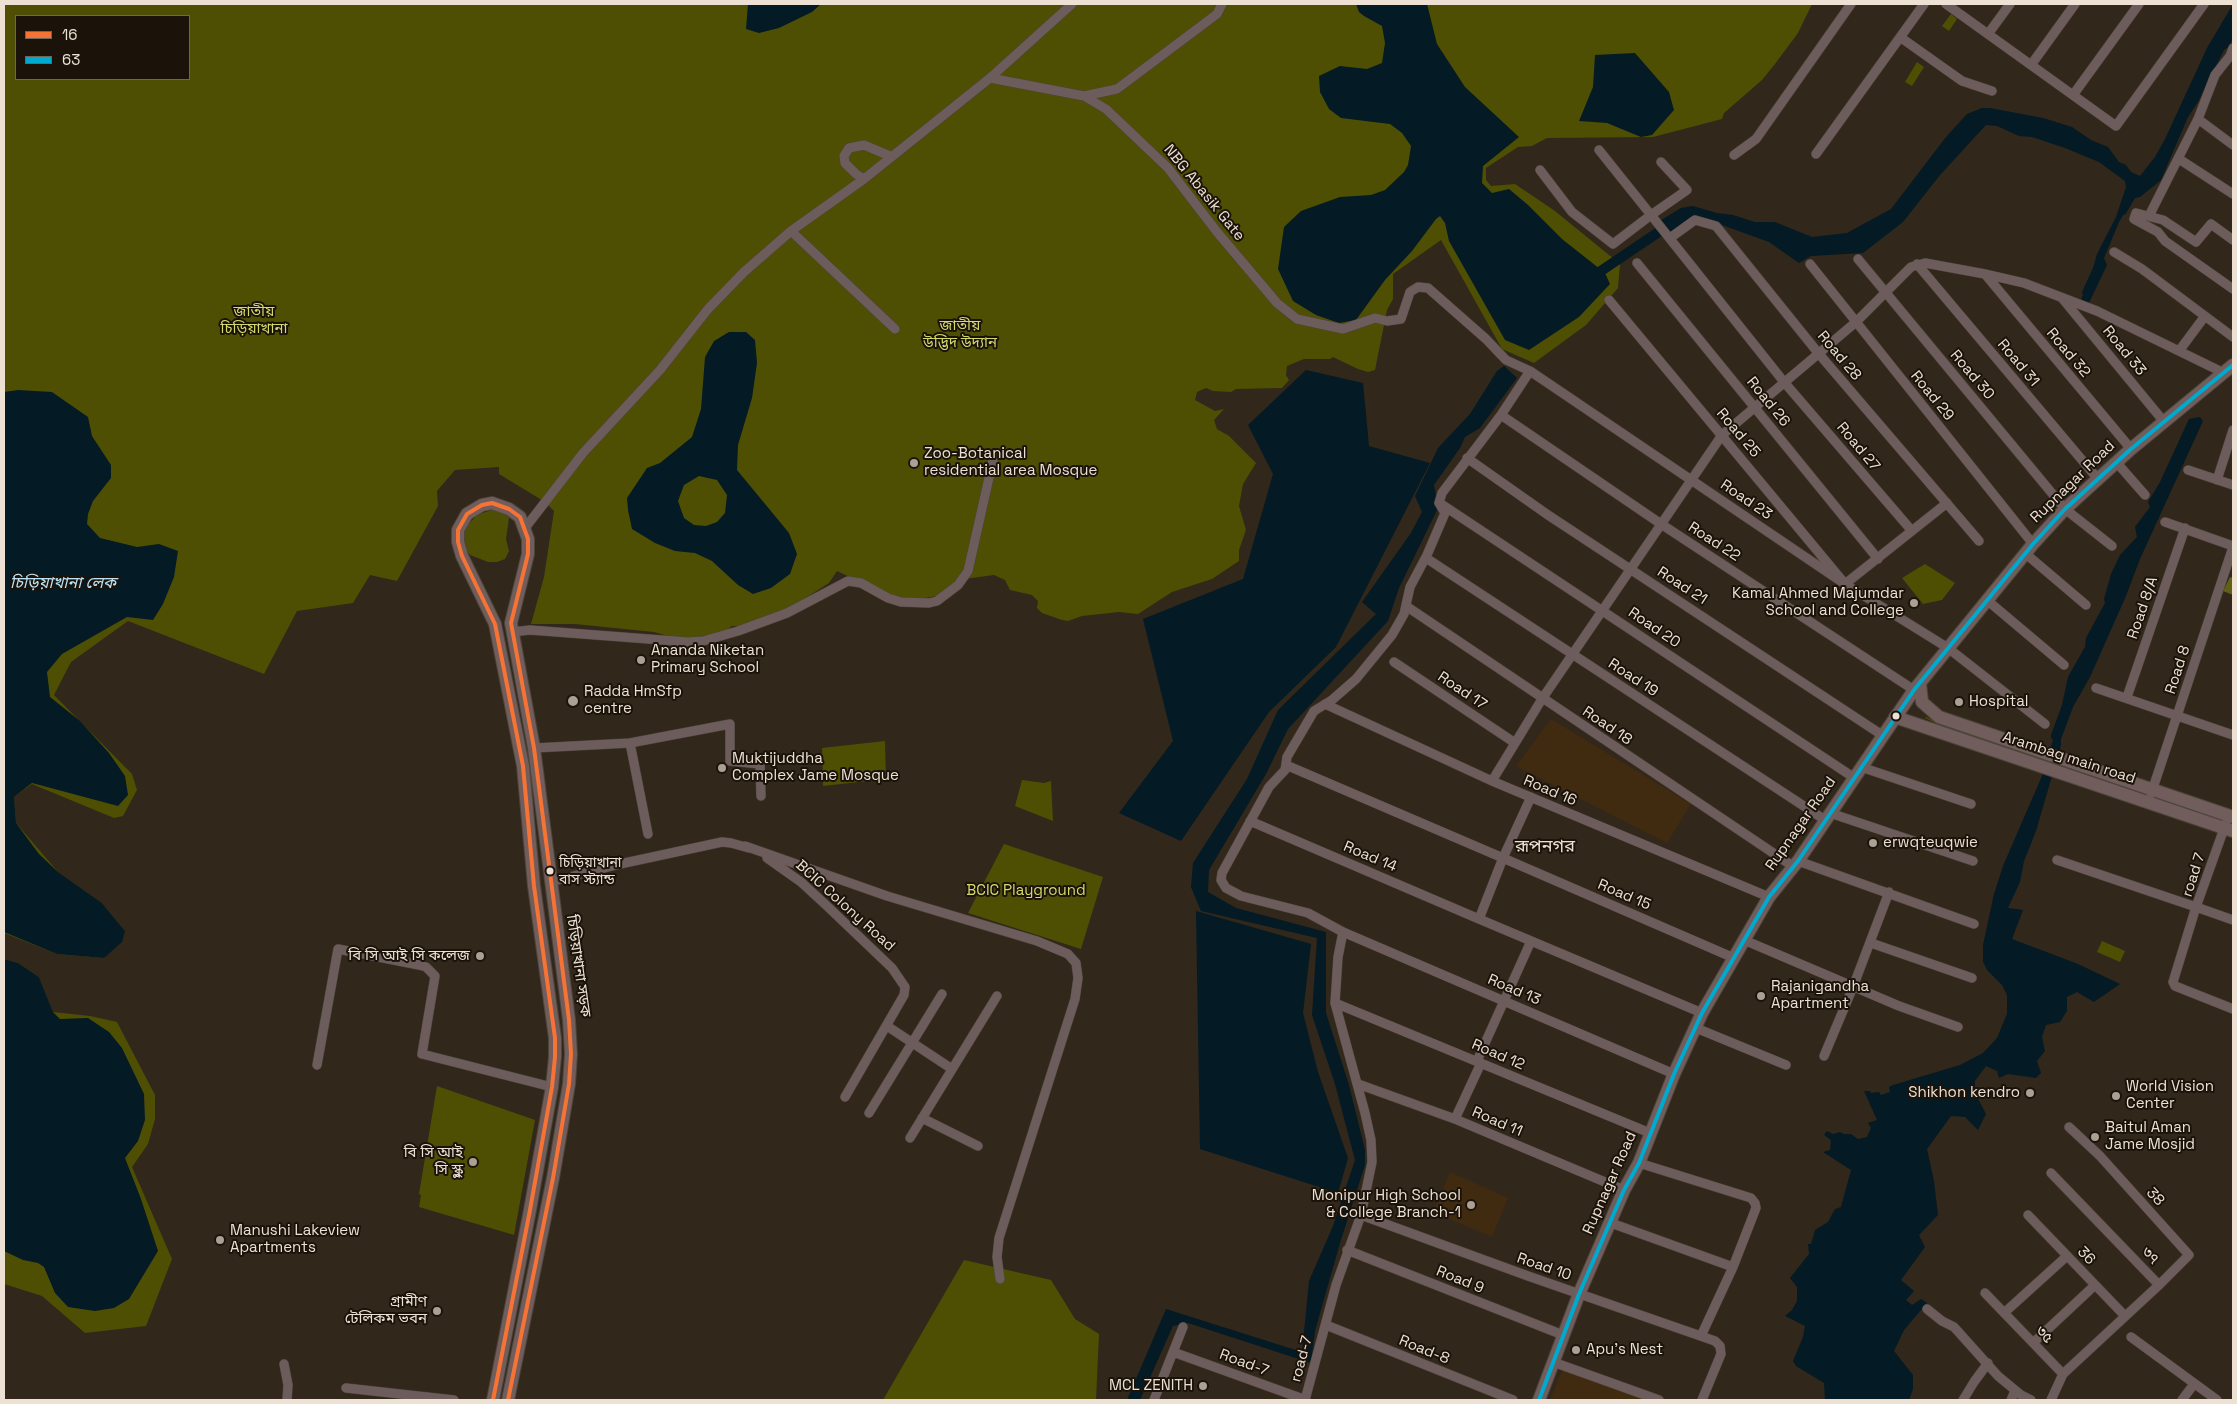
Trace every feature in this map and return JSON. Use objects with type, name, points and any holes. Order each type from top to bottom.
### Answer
[{"type":"street","points":[[493,1400],[552,1087],[555,1038],[534,886],[523,766],[496,624],[462,556],[458,542],[458,530],[467,514],[482,505],[492,503],[509,509],[520,517],[525,528],[584,453],[660,370],[708,310],[744,272],[791,231],[864,178],[990,78],[1072,4]]},
{"type":"street","points":[[1084,96],[1117,89],[1217,14],[1222,4]]},
{"type":"street","points":[[1734,155],[1756,138],[1851,4]]},
{"type":"street","points":[[1816,154],[1924,4]]},
{"type":"street","points":[[1946,4],[2116,126],[2204,4]]},
{"type":"street","points":[[1988,34],[2010,4]]},
{"type":"street","points":[[2031,65],[2074,4]]},
{"type":"street","points":[[2073,95],[2139,4]]},
{"type":"street","points":[[1900,37],[1962,81],[1992,90]]},
{"type":"street","points":[[2149,216],[2198,119],[2215,75],[2232,54]]},
{"type":"street","name":"NBG Abasik Gate","points":[[990,78],[1084,96],[1106,109],[1168,168],[1277,303],[1297,319],[1343,329],[1375,318],[1387,321]]},
{"type":"street","points":[[2198,119],[2233,145]]},
{"type":"street","points":[[864,178],[856,174],[845,163],[844,156],[849,148],[864,145],[890,156]]},
{"type":"street","name":"Road 27","points":[[1599,150],[1784,382],[1912,531]]},
{"type":"street","points":[[2179,159],[2233,194]]},
{"type":"street","points":[[1540,170],[1572,212],[1613,244],[1653,217],[1686,190],[1661,162]]},
{"type":"street","points":[[2233,240],[2211,224],[2196,242],[2162,220],[2136,213],[2134,219],[2158,232],[2166,240],[2233,289]]},
{"type":"street","name":"Road 28","points":[[1670,238],[1695,220],[1716,226],[1819,354],[1979,541]]},
{"type":"street","points":[[791,231],[895,329]]},
{"type":"street","points":[[2114,252],[2142,269],[2233,337]]},
{"type":"street","name":"Road 30","points":[[1858,259],[2065,509],[2112,546]]},
{"type":"street","name":"Road 26","points":[[1637,263],[1878,559]]},
{"type":"street","points":[[1492,781],[1542,699],[1574,655],[1630,569],[1722,435],[1856,322],[1911,267],[1925,263],[2024,283],[2097,311],[2179,351],[2228,369]]},
{"type":"street","name":"Road 29","points":[[1810,264],[2030,549],[2086,605]]},
{"type":"street","name":"Road 31","points":[[1918,264],[2098,479]]},
{"type":"street","name":"Road 32","points":[[1985,274],[2131,449]]},
{"type":"street","name":"Road 23","points":[[1387,321],[1401,320],[1410,292],[1418,287],[1428,288],[1486,339],[1506,360],[1530,371],[1845,584],[1948,648],[2046,724]]},
{"type":"street","name":"Road 33","points":[[2061,297],[2165,423]]},
{"type":"street","name":"Road 25","points":[[1609,300],[1845,584]]},
{"type":"street","points":[[2179,351],[2205,316]]},
{"type":"street","name":"Rupnagar Road","points":[[1539,1400],[1579,1294],[1624,1190],[1638,1163],[1674,1074],[1702,1013],[1769,897],[1796,864],[1917,686],[2030,549],[2065,509],[2131,449],[2165,423],[2228,369]]},
{"type":"street","points":[[1250,821],[1270,787],[1285,770],[1287,757],[1314,712],[1356,680],[1392,635],[1406,606],[1410,588],[1426,558],[1445,513],[1440,503],[1442,493],[1501,415],[1530,371]]},
{"type":"street","name":"Road 22","points":[[1501,415],[1661,524],[1917,686]]},
{"type":"street","points":[[2217,480],[2233,430]]},
{"type":"street","name":"Road 21","points":[[1467,458],[1630,569],[1882,735]]},
{"type":"street","points":[[496,624],[530,630],[688,642],[703,641],[738,631],[787,613],[848,581],[861,583],[888,598],[901,602],[929,603],[937,601],[958,586],[968,571],[993,460]]},
{"type":"street","points":[[2117,463],[2145,495]]},
{"type":"street","points":[[2188,470],[2233,485]]},
{"type":"street","name":"Road 20","points":[[1440,503],[1603,611],[1857,772]]},
{"type":"street","points":[[1845,584],[1947,503]]},
{"type":"street","points":[[2165,522],[2233,546]]},
{"type":"street","name":"চিড়িয়াখানা সড়ক","points":[[508,1400],[553,1178],[568,1090],[571,1054],[570,1020],[550,882],[534,748],[511,628],[528,554],[528,539],[525,528]]},
{"type":"street","name":"Road 8/A","points":[[2127,698],[2184,528]]},
{"type":"street","name":"Road 8","points":[[2149,802],[2233,546]]},
{"type":"street","name":"Road 19","points":[[1426,558],[1828,817],[1973,861]]},
{"type":"street","points":[[1988,601],[2064,665]]},
{"type":"street","name":"Road 18","points":[[1406,606],[1542,699],[1796,864],[1889,892],[1974,924]]},
{"type":"street","name":"Road 17","points":[[1394,662],[1516,743]]},
{"type":"street","name":"Arambag main road","points":[[1917,686],[1922,702],[1939,717],[2153,789],[2230,823]]},
{"type":"street","points":[[2096,688],[2233,735]]},
{"type":"street","name":"Road 16","points":[[1324,704],[1492,781],[1769,897]]},
{"type":"street","name":"Arambag main road","points":[[1895,717],[2149,802],[2230,823]]},
{"type":"street","points":[[534,748],[630,743],[730,724],[730,761],[760,764],[761,796]]},
{"type":"street","points":[[630,743],[648,834]]},
{"type":"street","points":[[2059,772],[2063,759]]},
{"type":"street","name":"Road 15","points":[[1286,765],[1734,958]]},
{"type":"street","points":[[1857,772],[1971,804]]},
{"type":"street","points":[[1479,919],[1531,797]]},
{"type":"street","name":"Road 14","points":[[1250,821],[1531,941]]},
{"type":"street","name":"Road 13","points":[[1250,821],[1222,873],[1221,880],[1226,888],[1258,902],[1274,903],[1308,913],[1343,932],[1674,1074]]},
{"type":"street","name":"road 7","points":[[2230,823],[2196,907],[2233,920]]},
{"type":"street","name":"BCIC Colony Road","points":[[550,882],[620,864],[722,842],[744,846],[770,860],[801,882],[900,977],[905,987],[904,996],[844,1097]]},
{"type":"street","points":[[744,846],[887,896],[1037,941],[1068,954],[1076,964],[1078,978],[1075,999],[1000,1238],[997,1257],[1000,1279]]},
{"type":"street","points":[[2057,860],[2196,907],[2173,982],[2180,989],[2233,1009]]},
{"type":"street","points":[[534,886],[550,882]]},
{"type":"street","points":[[1824,1056],[1854,987],[1889,892]]},
{"type":"street","name":"road-7","points":[[1305,1400],[1347,1250],[1354,1236],[1360,1215],[1372,1162],[1371,1140],[1336,1002],[1338,958],[1343,932]]},
{"type":"street","points":[[1744,940],[1854,987],[1958,1027]]},
{"type":"street","points":[[1455,1119],[1531,941],[1702,1013]]},
{"type":"street","points":[[1871,943],[1972,978]]},
{"type":"street","points":[[317,1065],[338,949],[419,965],[426,967],[435,976],[422,1054],[568,1090]]},
{"type":"street","points":[[869,1114],[942,994]]},
{"type":"street","points":[[910,1138],[997,996]]},
{"type":"street","name":"Road 12","points":[[1336,1002],[1650,1133]]},
{"type":"street","points":[[887,1026],[952,1069]]},
{"type":"street","points":[[1696,1028],[1786,1065]]},
{"type":"street","name":"Road 11","points":[[1358,1084],[1455,1119],[1624,1190]]},
{"type":"street","points":[[922,1118],[978,1146]]},
{"type":"street","name":"38","points":[[2069,1127],[2100,1156],[2189,1255],[2159,1285]]},
{"type":"street","points":[[1638,1163],[1751,1198],[1756,1203],[1756,1208],[1733,1267],[1701,1336]]},
{"type":"street","name":"৩৭","points":[[2051,1173],[2159,1285],[2063,1374]]},
{"type":"street","name":"Road 10","points":[[1360,1215],[1716,1341],[1720,1346],[1721,1354],[1702,1400]]},
{"type":"street","name":"36","points":[[2028,1215],[2125,1316]]},
{"type":"street","points":[[1611,1223],[1733,1267]]},
{"type":"street","name":"Road 9","points":[[1347,1250],[1563,1336]]},
{"type":"street","points":[[2004,1313],[2067,1256]]},
{"type":"street","points":[[2033,1343],[2095,1286]]},
{"type":"street","name":"৩৫","points":[[1986,1293],[2063,1374]]},
{"type":"street","points":[[1927,1309],[1942,1321],[1954,1327],[1998,1376],[2015,1391],[2031,1400]]},
{"type":"street","name":"Road-8","points":[[1326,1325],[1513,1400]]},
{"type":"street","points":[[1154,1400],[1183,1327]]},
{"type":"street","points":[[2131,1337],[2216,1400]]},
{"type":"street","name":"Road-7","points":[[1173,1352],[1305,1400]]},
{"type":"street","points":[[1553,1362],[1659,1400]]},
{"type":"street","points":[[1963,1400],[1988,1363]]},
{"type":"street","points":[[284,1364],[288,1385],[287,1400]]},
{"type":"street","points":[[2051,1400],[2063,1374]]},
{"type":"street","points":[[2182,1400],[2194,1384]]},
{"type":"street","points":[[346,1388],[454,1400]]},
{"type":"street","points":[[2010,1400],[2015,1391]]},
{"type":"shaded area","points":[[2230,577],[2233,578],[2233,595],[2223,591]]},
{"type":"shaded area","points":[[1551,719],[1691,804],[1667,843],[1516,766]]},
{"type":"shaded area","name":"Monipur High School & College Branch-1","points":[[1450,1172],[1508,1198],[1492,1237],[1433,1212]]},
{"type":"shaded area","points":[[1563,1368],[1651,1400],[1550,1400]]},
{"type":"green space","points":[[4,4],[1812,4],[1798,33],[1775,64],[1762,80],[1724,113],[1722,119],[1653,137],[1547,138],[1532,146],[1518,147],[1486,168],[1486,180],[1491,186],[1515,184],[1555,211],[1620,264],[1618,288],[1586,325],[1534,363],[1502,349],[1441,240],[1393,274],[1393,299],[1387,310],[1375,370],[1368,372],[1358,369],[1333,357],[1330,359],[1304,359],[1287,366],[1286,375],[1289,380],[1282,388],[1236,389],[1231,392],[1213,391],[1206,388],[1197,392],[1195,400],[1215,411],[1224,409],[1214,420],[1217,429],[1229,436],[1256,463],[1243,484],[1239,506],[1246,530],[1239,550],[1239,561],[1212,579],[1172,592],[1138,614],[1119,612],[1082,616],[1068,621],[1062,620],[1042,613],[1037,608],[1038,601],[1032,595],[1010,590],[1005,580],[994,575],[957,580],[941,595],[916,600],[890,596],[837,571],[829,583],[788,609],[742,626],[732,626],[727,630],[699,637],[675,638],[654,632],[575,624],[531,624],[544,577],[554,511],[545,502],[499,474],[499,467],[455,470],[437,491],[438,506],[397,581],[370,575],[353,603],[297,611],[264,674],[128,621],[71,662],[54,695],[132,774],[137,790],[123,816],[114,818],[32,784],[14,797],[16,823],[58,872],[102,903],[125,931],[104,958],[57,954],[4,933]]},
{"type":"green space","points":[[1951,14],[1957,19],[1949,31],[1942,26]]},
{"type":"green space","points":[[1917,62],[1924,67],[1912,86],[1905,82]]},
{"type":"green space","points":[[494,509],[506,513],[509,518],[506,539],[509,551],[505,559],[497,562],[488,562],[470,555],[465,549],[464,538],[466,527],[477,515]]},
{"type":"green space","points":[[1925,564],[1955,583],[1942,600],[1923,604],[1902,578]]},
{"type":"green space","points":[[1926,717],[1944,726],[2043,757],[2044,760],[1944,727]]},
{"type":"green space","points":[[885,741],[886,779],[823,786],[822,748]]},
{"type":"green space","points":[[1022,780],[1044,783],[1051,781],[1053,821],[1015,806]]},
{"type":"green space","name":"BCIC Playground","points":[[1004,844],[1103,877],[1081,949],[968,913]]},
{"type":"green space","points":[[2102,941],[2125,951],[2120,962],[2097,952]]},
{"type":"green space","points":[[4,959],[18,963],[39,977],[53,1012],[90,1016],[117,1022],[155,1095],[155,1119],[148,1144],[132,1167],[172,1259],[146,1326],[85,1333],[42,1296],[4,1284]]},
{"type":"green space","points":[[437,1086],[535,1120],[514,1235],[419,1207],[421,1195],[419,1194]]},
{"type":"green space","points":[[964,1260],[1051,1280],[1075,1319],[1099,1334],[1096,1400],[883,1400]]},
{"type":"water","points":[[748,4],[821,4],[812,12],[779,28],[759,33],[746,29]]},
{"type":"water","points":[[1356,4],[1427,4],[1437,44],[1465,87],[1519,137],[1483,166],[1482,183],[1492,193],[1509,189],[1562,239],[1605,273],[1610,284],[1579,317],[1529,350],[1505,340],[1449,241],[1445,223],[1440,216],[1412,251],[1385,280],[1356,320],[1339,323],[1316,315],[1293,301],[1278,269],[1284,227],[1301,211],[1340,197],[1371,195],[1385,190],[1404,172],[1408,165],[1411,146],[1402,133],[1390,124],[1341,118],[1329,109],[1320,92],[1319,76],[1340,66],[1367,69],[1382,63],[1385,43],[1382,26],[1359,12]]},
{"type":"water","points":[[2233,4],[2233,37],[2229,47],[2224,50],[2198,102],[2188,117],[2161,180],[2140,197],[2135,198],[2119,222],[2104,258],[2107,265],[2088,305],[2080,302],[2083,295],[2082,292],[2097,254],[2116,217],[2126,187],[2125,181],[2099,162],[2032,137],[2019,136],[1997,126],[1986,125],[1940,175],[1903,222],[1863,253],[1811,256],[1799,263],[1769,242],[1700,217],[1693,218],[1668,236],[1658,222],[1681,208],[1693,206],[1755,222],[1775,222],[1812,237],[1847,233],[1891,209],[1946,137],[1967,114],[1982,108],[2043,118],[2072,127],[2091,140],[2108,147],[2119,162],[2126,165],[2131,172],[2140,176],[2155,157],[2165,139],[2207,48]]},
{"type":"water","points":[[1635,53],[1669,92],[1674,110],[1652,135],[1641,137],[1607,123],[1579,121],[1593,87],[1595,55]]},
{"type":"water","points":[[729,332],[746,332],[755,340],[757,363],[752,398],[738,445],[737,470],[789,533],[797,554],[790,574],[771,588],[753,594],[738,585],[712,561],[695,553],[675,551],[655,543],[632,529],[628,510],[627,498],[647,468],[660,463],[692,437],[701,409],[705,357],[714,341]],"holes":[[[699,476],[717,480],[727,495],[725,513],[717,522],[706,526],[694,525],[684,518],[678,501],[684,485]]]},
{"type":"water","points":[[1504,366],[1517,378],[1480,428],[1465,437],[1460,448],[1434,485],[1438,508],[1399,588],[1388,621],[1288,729],[1266,774],[1209,870],[1208,892],[1236,908],[1326,932],[1326,1013],[1349,1085],[1365,1150],[1365,1165],[1315,1331],[1311,1363],[1188,1323],[1173,1326],[1140,1400],[1127,1400],[1166,1309],[1302,1352],[1309,1281],[1333,1226],[1355,1160],[1335,1084],[1312,1015],[1317,938],[1201,911],[1191,887],[1193,863],[1247,779],[1278,710],[1376,614],[1362,602],[1411,533],[1422,512],[1415,496],[1438,448],[1470,414],[1497,371]]},
{"type":"water","points":[[1306,370],[1363,383],[1369,446],[1430,463],[1336,647],[1269,712],[1181,841],[1119,813],[1173,741],[1143,619],[1243,579],[1273,474],[1248,425]]},
{"type":"water","name":"চিড়িয়াখানা লেক","points":[[18,390],[52,392],[88,417],[92,436],[111,465],[111,478],[93,501],[88,514],[87,524],[100,538],[137,547],[159,544],[178,551],[174,577],[163,604],[153,620],[127,617],[62,654],[47,672],[50,697],[80,721],[109,753],[125,776],[128,795],[118,806],[32,783],[14,797],[16,823],[39,854],[58,872],[102,903],[125,931],[122,942],[104,958],[57,954],[4,932],[4,392]]},
{"type":"water","points":[[2200,417],[2203,421],[2140,559],[2126,596],[2090,677],[2073,707],[2061,739],[2061,745],[2036,831],[2024,861],[2020,882],[2008,908],[2023,910],[2012,939],[2078,964],[2120,984],[2094,1002],[2077,992],[2067,997],[2067,1011],[2060,1022],[2046,1025],[2042,1037],[2045,1051],[2037,1061],[2041,1073],[2036,1078],[2008,1074],[1999,1078],[1997,1071],[1986,1066],[1975,1081],[1975,1093],[1986,1114],[1978,1130],[1965,1117],[1951,1116],[1927,1149],[1934,1181],[1938,1215],[1919,1235],[1925,1247],[1901,1280],[1914,1291],[1906,1300],[1912,1305],[1921,1299],[1927,1303],[1904,1330],[1894,1351],[1913,1375],[1913,1389],[1909,1400],[1825,1400],[1824,1383],[1796,1366],[1793,1361],[1803,1337],[1805,1326],[1785,1316],[1792,1310],[1797,1301],[1797,1287],[1790,1278],[1809,1254],[1808,1244],[1811,1244],[1815,1230],[1828,1222],[1835,1209],[1841,1207],[1851,1170],[1823,1152],[1830,1150],[1831,1140],[1824,1135],[1827,1131],[1833,1134],[1840,1132],[1851,1134],[1858,1139],[1867,1137],[1871,1128],[1868,1123],[1877,1120],[1864,1091],[1870,1091],[1871,1093],[1879,1092],[1881,1095],[1890,1092],[1889,1087],[1893,1085],[1960,1065],[1983,1053],[1997,1038],[2007,1014],[2007,995],[2002,985],[1987,970],[1983,962],[1983,945],[1994,894],[2003,866],[2042,776],[2053,740],[2051,735],[2062,705],[2068,677],[2085,647],[2086,638],[2105,603],[2104,599],[2111,574],[2120,555],[2137,537],[2135,527],[2150,507],[2148,502],[2160,482],[2189,419]]},
{"type":"water","points":[[1196,911],[1311,944],[1303,1013],[1318,1072],[1348,1158],[1338,1193],[1200,1149]]},
{"type":"water","points":[[4,959],[18,963],[39,977],[53,1012],[60,1019],[88,1018],[109,1032],[122,1048],[144,1094],[145,1120],[138,1141],[125,1158],[158,1251],[129,1299],[114,1308],[95,1311],[68,1307],[55,1293],[44,1267],[4,1251]]},
{"type":"waterway","points":[[1592,277],[1669,225]]},
{"type":"transit line","name":"63","points":[[1539,1400],[1579,1294],[1624,1190],[1639,1163],[1674,1074],[1702,1013],[1769,897],[1798,861],[1914,690],[2033,544],[2065,509],[2131,449],[2233,365]]},
{"type":"transit line","name":"16","points":[[493,1400],[552,1087],[555,1038],[534,886],[523,766],[495,624],[462,556],[458,542],[458,530],[467,514],[482,505],[492,503],[509,509],[520,517],[528,539],[528,554],[511,623],[534,748],[569,1020],[571,1054],[569,1084],[553,1178],[508,1400]]},
{"type":"place","name":"Zoo-Botanical residential area Mosque","points":[[914,463]]},
{"type":"place","name":"Kamal Ahmed Majumdar School and College","points":[[1914,603]]},
{"type":"place","name":"Ananda Niketan Primary School","points":[[641,660]]},
{"type":"place","name":"Radda HmSfp centre","points":[[573,701]]},
{"type":"place","name":"Hospital","points":[[1959,702]]},
{"type":"place","name":"Muktijuddha Complex Jame Mosque","points":[[722,768]]},
{"type":"place","name":"erwqteuqwie","points":[[1873,843]]},
{"type":"place","name":"চিড়িয়াখানা বাস স্ট্যান্ড","points":[[550,871]]},
{"type":"place","name":"বি সি আই সি কলেজ","points":[[480,956]]},
{"type":"place","name":"Rajanigandha Apartment","points":[[1761,996]]},
{"type":"place","name":"Shikhon kendro","points":[[2030,1093]]},
{"type":"place","name":"World Vision Center","points":[[2116,1096]]},
{"type":"place","name":"Baitul Aman Jame Mosjid","points":[[2095,1137]]},
{"type":"place","name":"বি সি আই সি স্কুল","points":[[473,1162]]},
{"type":"place","name":"Monipur High School & College Branch-1","points":[[1471,1205]]},
{"type":"place","name":"Manushi Lakeview Apartments","points":[[220,1240]]},
{"type":"place","name":"গ্রামীণ টেলিকম ভবন","points":[[437,1311]]},
{"type":"place","name":"Apu's Nest","points":[[1576,1350]]},
{"type":"place","name":"MCL ZENITH","points":[[1203,1386]]},
{"type":"district","name":"রূপনগর","points":[[1545,847]]},
{"type":"park label","name":"জাতীয় চিড়িয়াখানা","points":[[254,320]]},
{"type":"park label","name":"জাতীয় উদ্ভিদ উদ্যান","points":[[960,334]]}]
